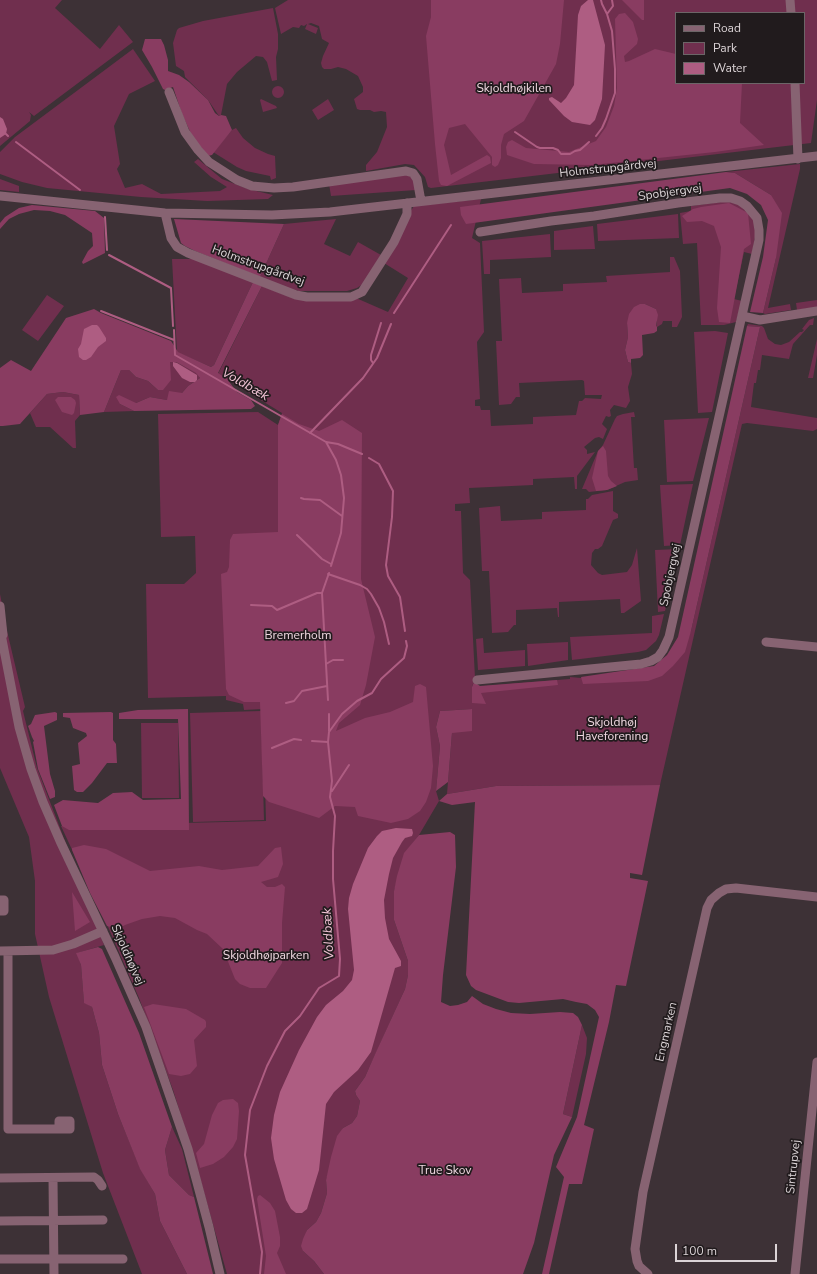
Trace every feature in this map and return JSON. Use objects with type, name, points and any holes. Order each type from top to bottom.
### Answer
[{"type":"street","points":[[790,0],[791,12]]},
{"type":"street","points":[[795,84],[798,159]]},
{"type":"street","points":[[169,92],[185,132],[198,150],[209,162],[237,180],[252,186],[280,188],[406,171],[414,173],[417,179],[421,201]]},
{"type":"street","name":"Holmstrupgårdvej","points":[[0,196],[165,213],[272,215],[330,212],[817,156]]},
{"type":"street","name":"Spobjergvej","points":[[477,680],[641,664],[658,657],[663,650],[669,637],[759,240],[757,218],[753,212],[740,201],[731,198],[678,203],[480,232]]},
{"type":"street","name":"Holmstrupgårdvej","points":[[165,213],[171,238],[177,247],[188,253],[296,295],[307,297],[351,297],[362,292],[394,242],[407,214],[407,203]]},
{"type":"street","points":[[742,316],[760,320],[817,311]]},
{"type":"street","name":"Skjoldhøjvej","points":[[0,606],[4,650]]},
{"type":"street","name":"Skjoldhøjvej","points":[[0,629],[19,727],[31,769],[60,841],[103,931],[146,1027],[185,1138],[220,1274]]},
{"type":"street","points":[[766,642],[817,647]]},
{"type":"street","name":"Engmarken","points":[[648,1274],[636,1261],[635,1249],[643,1191],[707,908],[711,900],[719,892],[726,889],[747,889],[817,897]]},
{"type":"street","points":[[0,900],[4,900],[4,911],[0,911]]},
{"type":"street","points":[[59,1129],[8,1129],[4,951],[53,950],[73,944],[103,931]]},
{"type":"street","name":"Sintrupvej","points":[[795,1274],[817,1062]]},
{"type":"street","points":[[0,1178],[94,1177],[102,1186]]},
{"type":"street","points":[[53,1178],[54,1274]]},
{"type":"street","points":[[0,1221],[103,1220]]},
{"type":"street","points":[[0,1259],[123,1259]]},
{"type":"green space","points":[[0,0],[62,0],[55,8],[100,49],[119,25],[133,42],[34,116],[29,112],[31,115],[30,121],[0,146]]},
{"type":"green space","name":"Skjoldhøjkilen","points":[[288,0],[817,0],[817,100],[811,143],[431,188],[428,187],[425,177],[414,165],[405,164],[366,171],[366,165],[377,152],[387,127],[386,112],[374,112],[370,110],[357,109],[354,99],[363,92],[363,87],[358,76],[346,69],[338,67],[324,69],[322,67],[321,63],[323,56],[329,43],[322,39],[319,26],[311,23],[308,24],[318,28],[316,34],[305,29],[307,24],[304,26],[301,25],[299,28],[293,27],[281,34],[275,8]]},
{"type":"green space","points":[[431,0],[564,0],[560,44],[556,64],[524,121],[504,134],[501,145],[501,158],[498,165],[495,167],[492,165],[492,157],[465,124],[449,128],[444,145],[451,175],[487,155],[490,157],[491,163],[447,186],[441,185],[439,181],[435,144],[426,36],[431,17]]},
{"type":"green space","points":[[622,0],[644,0],[644,20],[642,20]]},
{"type":"green space","points":[[273,8],[278,34],[278,49],[276,57],[277,80],[272,81],[267,62],[263,57],[256,56],[237,72],[227,84],[221,115],[219,116],[208,100],[185,77],[184,71],[176,66],[173,43],[177,30],[179,28],[203,21]]},
{"type":"green space","points":[[625,13],[633,22],[638,39],[637,44],[624,56],[625,62],[655,49],[675,54],[675,84],[742,84],[740,123],[764,145],[715,152],[592,165],[534,164],[507,155],[506,147],[508,142],[512,140],[526,148],[569,152],[596,141],[606,127],[614,106],[617,88],[615,19],[619,14]]},
{"type":"green space","points":[[145,39],[161,39],[168,60],[168,71],[179,75],[189,82],[208,100],[215,113],[219,116],[226,116],[232,130],[212,155],[208,156],[193,138],[182,114],[173,87],[165,90],[163,89],[142,50]]},
{"type":"green space","points":[[133,49],[155,81],[129,94],[114,126],[120,164],[117,169],[125,188],[142,184],[161,194],[220,191],[227,187],[211,177],[194,162],[198,159],[222,179],[248,189],[273,195],[268,199],[207,201],[141,197],[47,188],[22,182],[0,174],[0,152],[15,137]]},
{"type":"green space","points":[[278,86],[282,88],[284,92],[282,96],[278,98],[274,96],[272,92],[274,88]]},
{"type":"green space","points":[[261,99],[276,106],[277,108],[263,112]]},
{"type":"green space","points":[[328,99],[334,110],[318,120],[312,110]]},
{"type":"green space","points":[[236,128],[243,138],[255,148],[275,156],[276,178],[271,180],[270,176],[246,171],[213,152],[232,130]]},
{"type":"green space","points":[[800,164],[768,308],[790,304],[791,310],[765,314],[763,313],[776,258],[771,195],[735,173],[726,172]]},
{"type":"green space","points":[[726,172],[735,173],[771,195],[782,213],[776,258],[763,313],[750,312],[763,257],[768,220],[761,205],[747,194],[730,188],[466,224],[461,215],[460,207]]},
{"type":"green space","points":[[406,174],[413,178],[416,190],[331,196],[329,184]]},
{"type":"green space","points":[[0,179],[19,186],[19,192],[0,190]]},
{"type":"green space","name":"Skjoldhøjparken","points":[[481,199],[472,238],[480,243],[484,332],[477,342],[480,399],[475,400],[475,406],[480,406],[481,410],[490,410],[491,426],[533,424],[533,417],[576,415],[579,401],[582,401],[585,398],[601,399],[602,395],[585,395],[584,381],[582,380],[519,383],[520,397],[516,397],[511,404],[499,405],[496,341],[502,341],[499,279],[521,278],[522,293],[563,291],[563,284],[607,282],[606,276],[670,272],[670,257],[674,257],[680,271],[682,317],[677,327],[672,327],[672,321],[663,321],[662,324],[656,327],[656,309],[645,304],[627,323],[628,337],[625,350],[628,362],[631,363],[632,374],[628,387],[630,401],[626,408],[614,405],[610,410],[611,416],[606,416],[602,424],[607,429],[603,439],[599,437],[595,438],[584,447],[587,450],[587,454],[595,452],[577,476],[577,489],[575,489],[574,477],[533,479],[533,485],[469,488],[470,503],[455,504],[455,511],[461,511],[463,573],[470,580],[475,678],[472,687],[570,679],[570,677],[581,678],[666,671],[691,631],[760,327],[747,326],[748,324],[762,326],[768,339],[775,344],[781,345],[789,342],[800,332],[802,332],[804,330],[802,329],[809,320],[814,318],[813,325],[810,325],[793,344],[789,359],[762,355],[760,370],[758,370],[756,383],[754,383],[751,407],[817,418],[817,429],[813,431],[747,423],[742,424],[660,785],[496,786],[447,794],[452,733],[472,709],[440,711],[436,727],[440,746],[436,791],[439,801],[419,835],[405,853],[394,891],[394,920],[408,961],[408,975],[405,989],[365,1077],[355,1091],[360,1101],[357,1116],[352,1123],[343,1128],[326,1180],[327,1193],[321,1213],[316,1222],[307,1230],[303,1251],[314,1261],[324,1274],[227,1274],[194,1157],[173,1090],[139,998],[61,826],[266,821],[263,709],[244,710],[243,704],[226,700],[226,696],[148,698],[146,584],[184,584],[196,573],[195,536],[161,537],[158,414],[258,412],[278,425],[282,413],[218,374],[262,286],[293,298],[356,298],[388,312],[408,278],[384,263],[414,206]]},
{"type":"green space","points":[[728,201],[741,205],[753,217],[756,232],[752,254],[744,252],[734,299],[742,301],[736,322],[724,325],[701,325],[697,243],[683,244],[680,213],[691,211],[691,206]]},
{"type":"green space","points":[[729,203],[748,213],[751,244],[744,249],[730,323],[719,322],[717,308],[721,247],[714,226],[702,221],[687,222],[682,216],[693,209]]},
{"type":"green space","points":[[32,205],[95,211],[104,218],[105,253],[83,264],[82,262],[88,251],[93,246],[92,233],[65,215],[50,211],[34,210],[19,214],[9,219],[0,229],[0,223],[5,217],[19,208]]},
{"type":"green space","points":[[678,214],[679,238],[598,241],[597,224]]},
{"type":"green space","points":[[174,219],[284,224],[260,277],[185,246],[181,243]]},
{"type":"green space","points":[[336,219],[324,244],[350,256],[358,242],[381,255],[363,284],[357,288],[347,291],[299,291],[286,288],[260,277],[284,224]]},
{"type":"green space","points":[[593,226],[595,249],[554,250],[554,231]]},
{"type":"green space","points":[[550,234],[551,257],[490,260],[490,274],[484,274],[482,241]]},
{"type":"green space","points":[[172,259],[196,259],[253,282],[214,365],[211,367],[177,352]]},
{"type":"green space","points":[[253,282],[262,286],[218,373],[227,379],[237,392],[251,400],[255,406],[251,409],[134,411],[120,404],[116,397],[119,395],[136,403],[150,397],[167,400],[169,391],[182,393],[188,386],[200,378],[196,373],[176,362],[170,362],[171,380],[163,390],[158,390],[148,381],[136,377],[129,370],[121,370],[104,412],[80,415],[79,395],[63,392],[47,394],[20,424],[0,426],[0,368],[11,360],[31,371],[66,318],[94,309],[171,341],[178,352],[211,367],[214,365]]},
{"type":"green space","points":[[47,295],[64,306],[38,341],[22,330]]},
{"type":"green space","points":[[817,300],[817,307],[797,310],[796,303]]},
{"type":"green space","points":[[640,304],[645,304],[656,309],[658,315],[656,326],[657,331],[642,335],[643,355],[640,358],[631,359],[631,363],[628,362],[625,350],[628,337],[627,323],[629,314],[634,307]]},
{"type":"green space","points":[[747,326],[760,327],[685,652],[662,676],[648,681],[583,684],[581,677],[654,666],[667,655],[678,637]]},
{"type":"green space","points":[[715,331],[728,333],[712,412],[698,413],[694,332]]},
{"type":"green space","points":[[817,339],[817,355],[813,378],[808,378]]},
{"type":"green space","points":[[170,362],[176,362],[197,373],[200,378],[188,386],[182,393],[167,400],[150,397],[136,403],[120,404],[134,411],[104,412],[121,370],[129,370],[136,377],[148,381],[158,390]]},
{"type":"green space","points":[[63,392],[79,395],[80,415],[75,421],[76,448],[73,448],[50,427],[36,427],[30,413],[47,394]]},
{"type":"green space","points":[[58,397],[71,397],[75,400],[76,403],[74,413],[72,415],[62,412],[55,400]]},
{"type":"green space","points":[[634,412],[635,417],[631,417],[634,468],[637,468],[638,480],[625,482],[607,490],[589,492],[586,489],[582,489],[598,451],[603,445],[617,416]]},
{"type":"green space","name":"Bremerholm","points":[[282,414],[299,424],[319,431],[342,420],[362,433],[361,579],[375,637],[366,685],[360,705],[339,723],[336,731],[365,718],[390,712],[413,702],[415,686],[420,684],[426,687],[433,766],[431,788],[426,802],[420,811],[408,819],[391,823],[358,816],[355,807],[335,806],[319,818],[269,802],[263,796],[260,702],[244,702],[229,695],[226,689],[221,574],[227,572],[229,567],[230,540],[233,534],[278,532],[278,425]]},
{"type":"green space","points":[[709,418],[693,481],[667,482],[664,420]]},
{"type":"green space","points":[[603,446],[606,451],[608,476],[617,486],[607,490],[596,491],[592,478],[598,451]]},
{"type":"green space","points":[[693,484],[680,545],[664,546],[660,485]]},
{"type":"green space","points":[[613,491],[613,511],[618,514],[618,518],[613,520],[602,546],[595,549],[592,553],[591,565],[598,573],[602,575],[627,572],[632,565],[637,548],[641,601],[624,613],[621,613],[620,599],[559,602],[559,617],[557,608],[516,610],[516,625],[514,625],[508,632],[492,633],[489,571],[482,571],[479,508],[500,506],[501,521],[542,519],[542,512],[586,510],[586,499],[592,495]]},
{"type":"green space","points":[[679,549],[665,611],[658,612],[655,550]]},
{"type":"green space","points":[[0,594],[25,707],[23,711],[37,768],[104,945],[77,953],[81,965],[84,1002],[92,1007],[99,1033],[102,1065],[118,1114],[140,1168],[155,1194],[160,1221],[187,1274],[142,1274],[103,1173],[49,997],[35,934],[35,881],[29,837],[0,768]]},
{"type":"green space","points":[[664,614],[656,641],[646,650],[572,660],[570,637],[652,633],[652,616]]},
{"type":"green space","points":[[483,638],[484,653],[525,650],[525,666],[478,670],[476,639]]},
{"type":"green space","points":[[568,642],[568,660],[528,666],[527,644]]},
{"type":"green space","points":[[557,680],[558,685],[481,693],[486,704],[472,703],[472,687],[474,682],[480,686]]},
{"type":"green space","points":[[188,709],[189,830],[69,830],[62,826],[54,805],[63,800],[98,803],[113,793],[132,792],[143,800],[181,799],[178,719],[119,719],[119,713],[138,710]]},
{"type":"green space","points":[[472,709],[472,731],[452,733],[448,782],[436,791],[440,746],[436,727],[440,711]]},
{"type":"green space","points":[[261,711],[264,820],[193,822],[190,713]]},
{"type":"green space","points":[[57,713],[57,720],[44,726],[50,774],[55,791],[55,797],[50,799],[38,769],[34,741],[28,726],[31,724],[35,715]]},
{"type":"green space","points":[[63,713],[113,713],[113,740],[116,744],[117,763],[107,763],[83,792],[77,792],[74,790],[72,766],[80,764],[78,743],[87,736],[86,733],[73,728],[70,718],[63,717]]},
{"type":"green space","points":[[141,723],[178,723],[179,798],[142,798]]},
{"type":"green space","points":[[660,785],[642,875],[630,873],[630,878],[648,881],[626,986],[616,985],[609,1022],[584,1125],[594,1129],[582,1184],[569,1184],[549,1274],[542,1274],[564,1177],[556,1167],[577,1117],[599,1017],[595,1010],[587,1004],[563,999],[519,1003],[508,1002],[476,990],[471,986],[466,975],[475,802],[452,805],[439,801],[447,794],[496,786]]},
{"type":"green space","name":"True Skov","points":[[450,832],[455,835],[456,867],[441,1002],[450,1006],[458,1005],[467,1002],[472,996],[483,1004],[511,1013],[530,1014],[560,1012],[573,1013],[578,1017],[582,1025],[563,1114],[572,1117],[554,1155],[534,1243],[523,1274],[324,1274],[314,1261],[303,1251],[301,1246],[307,1230],[316,1222],[321,1213],[327,1193],[326,1180],[337,1136],[343,1128],[352,1123],[357,1116],[360,1101],[355,1091],[365,1077],[405,989],[408,975],[408,961],[394,920],[394,891],[397,876],[404,853],[419,835]]},
{"type":"green space","points":[[84,845],[106,849],[150,871],[199,866],[222,870],[258,866],[275,848],[281,847],[283,864],[278,877],[261,882],[267,887],[275,887],[282,884],[285,887],[282,923],[282,963],[266,988],[250,988],[240,984],[235,979],[223,949],[207,934],[175,918],[160,916],[142,919],[118,929],[107,926],[90,893],[72,850],[72,848]]},
{"type":"green space","points":[[72,892],[90,922],[75,931]]},
{"type":"green space","points":[[98,947],[102,949],[139,1033],[172,1127],[165,1150],[169,1175],[189,1195],[194,1197],[213,1274],[187,1274],[160,1221],[155,1194],[140,1169],[118,1114],[102,1065],[99,1033],[92,1007],[84,1003],[81,965],[76,953]]},
{"type":"green space","points":[[153,1004],[186,1009],[205,1020],[206,1027],[194,1040],[197,1066],[190,1074],[181,1076],[169,1074],[144,1007]]},
{"type":"green space","points":[[582,1025],[587,1038],[586,1054],[572,1117],[563,1114]]},
{"type":"green space","points":[[233,1099],[238,1103],[239,1111],[237,1139],[233,1147],[224,1157],[213,1164],[200,1168],[196,1153],[204,1144],[212,1115],[218,1103],[223,1100]]},
{"type":"green space","points":[[172,1127],[182,1149],[194,1197],[189,1195],[169,1175],[165,1150]]},
{"type":"green space","points":[[260,1195],[270,1203],[275,1211],[280,1237],[280,1246],[277,1253],[286,1274],[264,1274],[266,1256],[257,1199]]},
{"type":"water","points":[[588,0],[593,0],[605,45],[602,99],[595,120],[590,125],[572,122],[549,100],[549,98],[552,97],[561,103],[574,85],[578,15],[581,6]]},
{"type":"water","points":[[0,117],[3,119],[7,129],[6,134],[0,138]]},
{"type":"water","points":[[92,325],[97,325],[99,327],[106,338],[106,341],[98,347],[91,357],[83,360],[79,357],[78,349],[81,344],[84,329]]},
{"type":"water","points":[[173,362],[197,375],[197,380],[195,382],[190,382],[182,378],[173,366]]},
{"type":"water","points":[[396,828],[412,829],[413,833],[412,836],[405,838],[393,858],[384,900],[385,918],[389,939],[401,961],[401,966],[395,968],[371,1052],[358,1070],[334,1092],[326,1104],[319,1170],[307,1209],[302,1213],[296,1213],[291,1209],[286,1200],[274,1159],[271,1138],[274,1115],[280,1092],[299,1050],[317,1017],[326,1005],[343,991],[352,980],[354,970],[348,909],[353,884],[368,848],[377,836],[382,831]]},
{"type":"waterway","points":[[596,136],[606,119],[615,93],[612,31],[601,0]]},
{"type":"waterway","points":[[607,14],[613,6],[612,0]]},
{"type":"waterway","points":[[515,132],[537,147],[553,148],[558,150],[561,154],[570,154],[580,150],[589,142]]},
{"type":"waterway","name":"Voldbæk","points":[[16,142],[80,190]]},
{"type":"waterway","name":"Voldbæk","points":[[105,217],[107,250]]},
{"type":"waterway","points":[[394,313],[451,225]]},
{"type":"waterway","name":"Voldbæk","points":[[109,255],[171,288],[173,326]]},
{"type":"waterway","points":[[101,311],[174,340]]},
{"type":"waterway","points":[[373,363],[371,360],[371,355],[381,323]]},
{"type":"waterway","points":[[310,433],[363,378],[377,358],[391,324]]},
{"type":"waterway","name":"Voldbæk","points":[[174,330],[175,355],[326,442],[338,444],[362,454]]},
{"type":"waterway","name":"Voldbæk","points":[[326,442],[336,460],[341,475],[344,498],[341,533],[331,566]]},
{"type":"waterway","name":"Voldbæk","points":[[369,458],[379,464],[393,491],[392,517],[386,565],[388,576],[400,597],[405,631]]},
{"type":"waterway","points":[[301,498],[320,500],[342,516]]},
{"type":"waterway","points":[[297,535],[322,559],[331,564]]},
{"type":"waterway","name":"Voldbæk","points":[[328,700],[322,593],[329,573]]},
{"type":"waterway","points":[[328,574],[360,585],[367,589],[379,608],[389,644]]},
{"type":"waterway","points":[[251,605],[272,606],[277,610],[317,593],[322,593]]},
{"type":"waterway","name":"Voldbæk","points":[[260,1274],[262,1252],[245,1155],[250,1110],[267,1066],[285,1031],[300,1016],[319,988],[339,976],[340,959],[333,879],[335,816],[330,797],[332,781],[328,742],[329,732],[342,714],[357,701],[372,693],[381,679],[404,658],[407,646],[406,641]]},
{"type":"waterway","points":[[326,664],[333,660],[343,660]]},
{"type":"waterway","points":[[286,703],[294,701],[302,691],[327,686]]},
{"type":"waterway","points":[[329,714],[329,731]]},
{"type":"waterway","points":[[272,748],[294,739],[301,740]]},
{"type":"waterway","points":[[312,741],[328,742]]},
{"type":"waterway","points":[[332,791],[349,765]]},
{"type":"park label","name":"Skjoldhøj Haveforening","points":[[612,730]]}]
